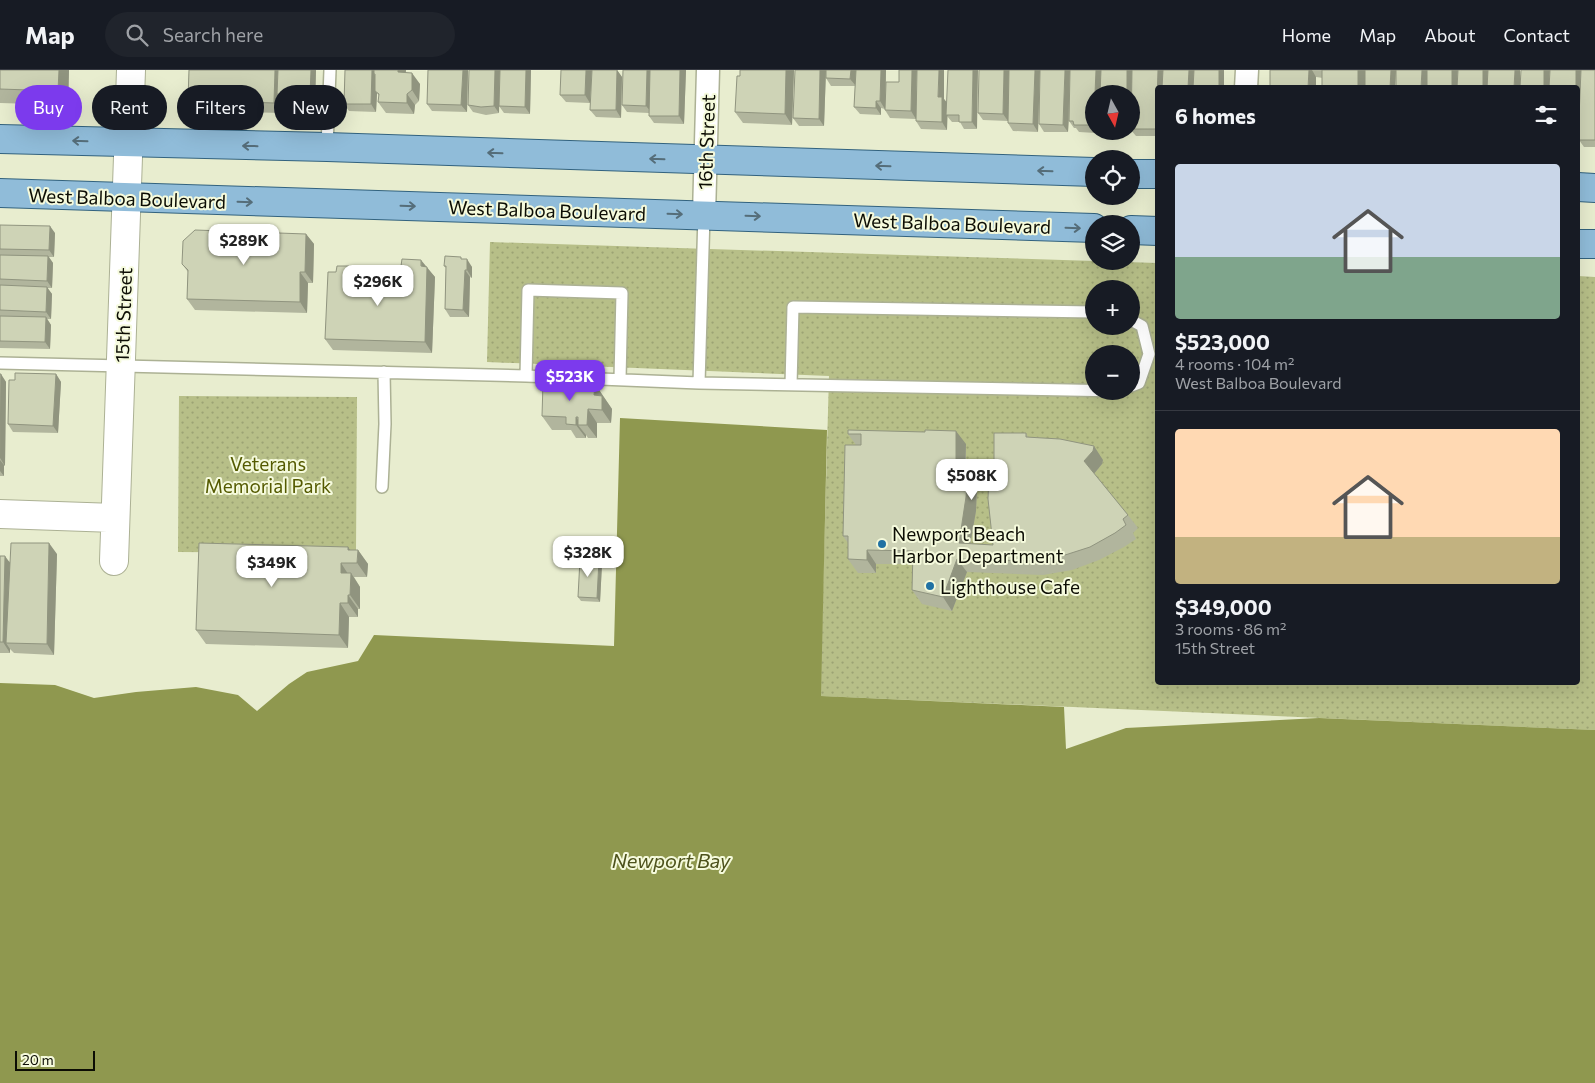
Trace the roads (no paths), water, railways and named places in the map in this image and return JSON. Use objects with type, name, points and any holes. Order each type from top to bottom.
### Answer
[{"type":"main road","points":[[0,139],[327,147],[1085,172]]},
{"type":"main road","points":[[1140,174],[1155,174]]},
{"type":"main road","points":[[1580,187],[1595,188]]},
{"type":"main road","name":"West Balboa Boulevard","points":[[0,193],[1085,228]]},
{"type":"main road","points":[[1140,230],[1155,231]]},
{"type":"main road","points":[[1580,244],[1595,244]]},
{"type":"street","name":"15th Street","points":[[114,561],[131,70]]},
{"type":"street","name":"16th Street","points":[[704,215],[708,70]]},
{"type":"street","points":[[1246,85],[1247,70]]},
{"type":"street","points":[[0,514],[115,518]]},
{"type":"lane","points":[[327,147],[330,70]]},
{"type":"lane","points":[[699,383],[704,215]]},
{"type":"lane","points":[[526,376],[528,290],[603,292],[622,293],[620,379]]},
{"type":"lane","points":[[791,385],[794,307],[1085,312]]},
{"type":"lane","points":[[1140,325],[1142,326],[1149,354],[1140,382]]},
{"type":"lane","points":[[0,363],[526,376],[699,383],[1085,390]]},
{"type":"lane","points":[[382,487],[385,424],[384,372]]},
{"type":"water","name":"Newport Bay","points":[[620,418],[827,430],[821,696],[1064,707],[1066,749],[1126,728],[1319,718],[1595,730],[1595,1083],[0,1083],[0,683],[55,685],[94,698],[196,687],[238,695],[257,711],[289,684],[307,672],[358,661],[374,635],[614,646]]},
{"type":"place","name":"Newport Beach Harbor Department","points":[[882,544]]},
{"type":"place","name":"Lighthouse Cafe","points":[[930,586]]},
{"type":"park label","name":"Veterans Memorial Park","points":[[268,474]]}]
